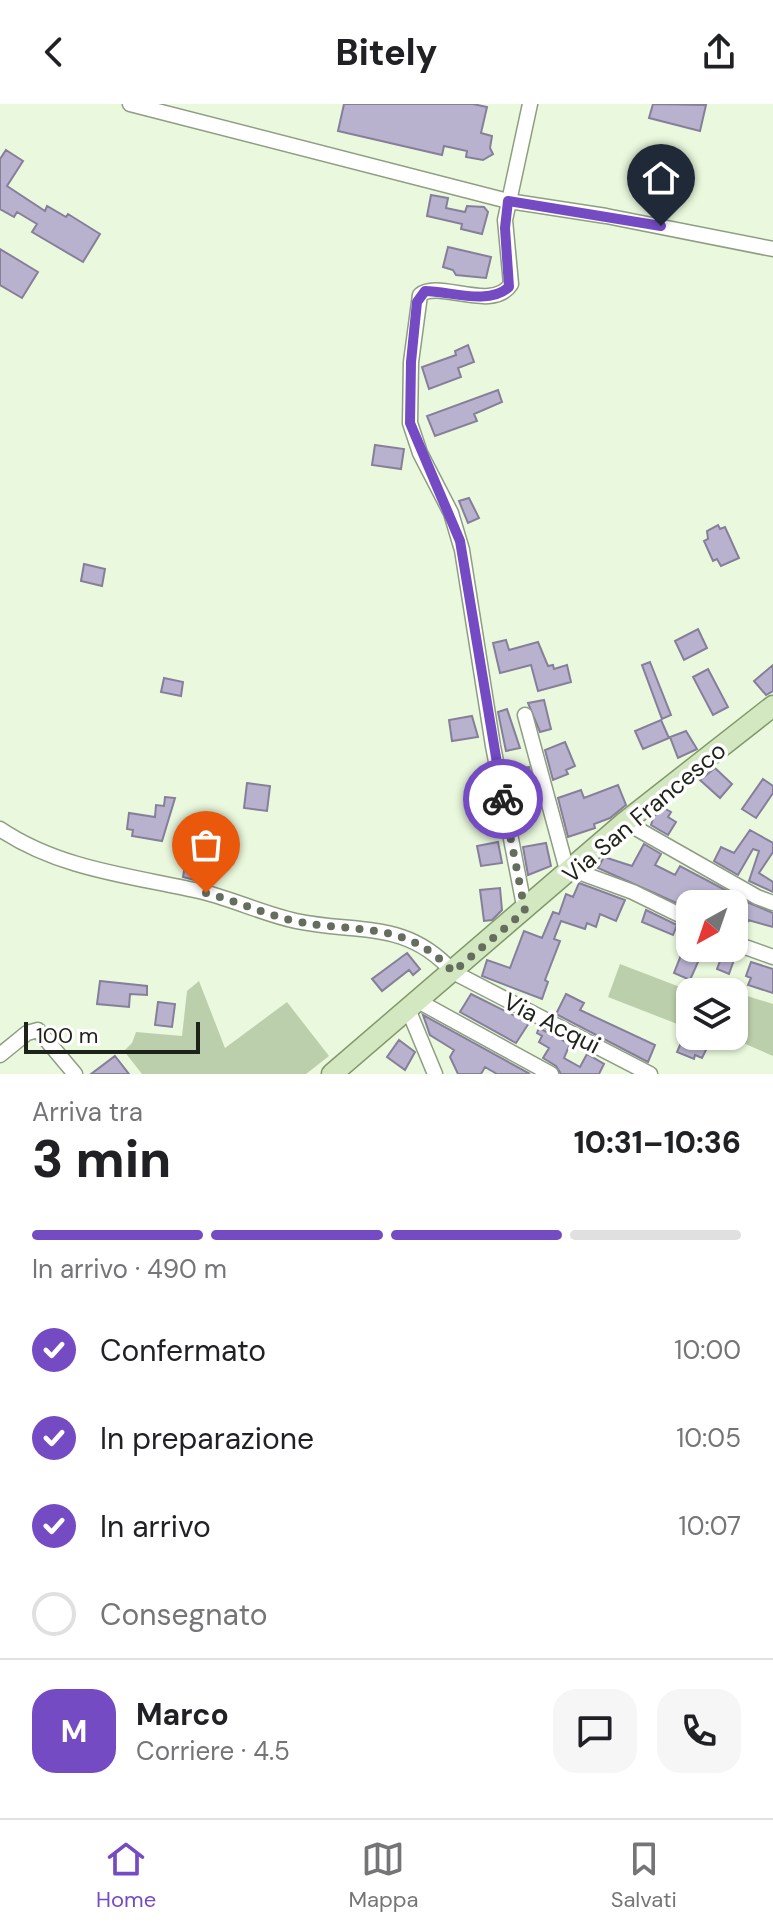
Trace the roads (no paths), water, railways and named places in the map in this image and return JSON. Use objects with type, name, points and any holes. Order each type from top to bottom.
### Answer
[{"type":"main road","name":"Via San Francesco","points":[[332,1074],[571,872],[625,822],[773,706]]},
{"type":"street","points":[[130,104],[508,201],[773,249]]},
{"type":"street","points":[[525,911],[494,754],[462,550],[448,505],[417,445],[409,417],[418,298],[425,291],[499,294],[509,287],[505,228],[508,201],[530,104]]},
{"type":"street","points":[[525,715],[571,872],[633,892],[676,913]]},
{"type":"street","points":[[625,822],[662,846],[773,903]]},
{"type":"street","name":"Via Acqui","points":[[0,829],[42,851],[105,872],[206,893],[295,921],[392,932],[426,948],[453,972],[650,1074]]},
{"type":"street","points":[[748,948],[773,957]]},
{"type":"street","points":[[413,1005],[435,1074]]},
{"type":"street","points":[[413,1005],[551,1074]]},
{"type":"street","points":[[0,1055],[27,1033],[38,1030],[75,1074]]}]
